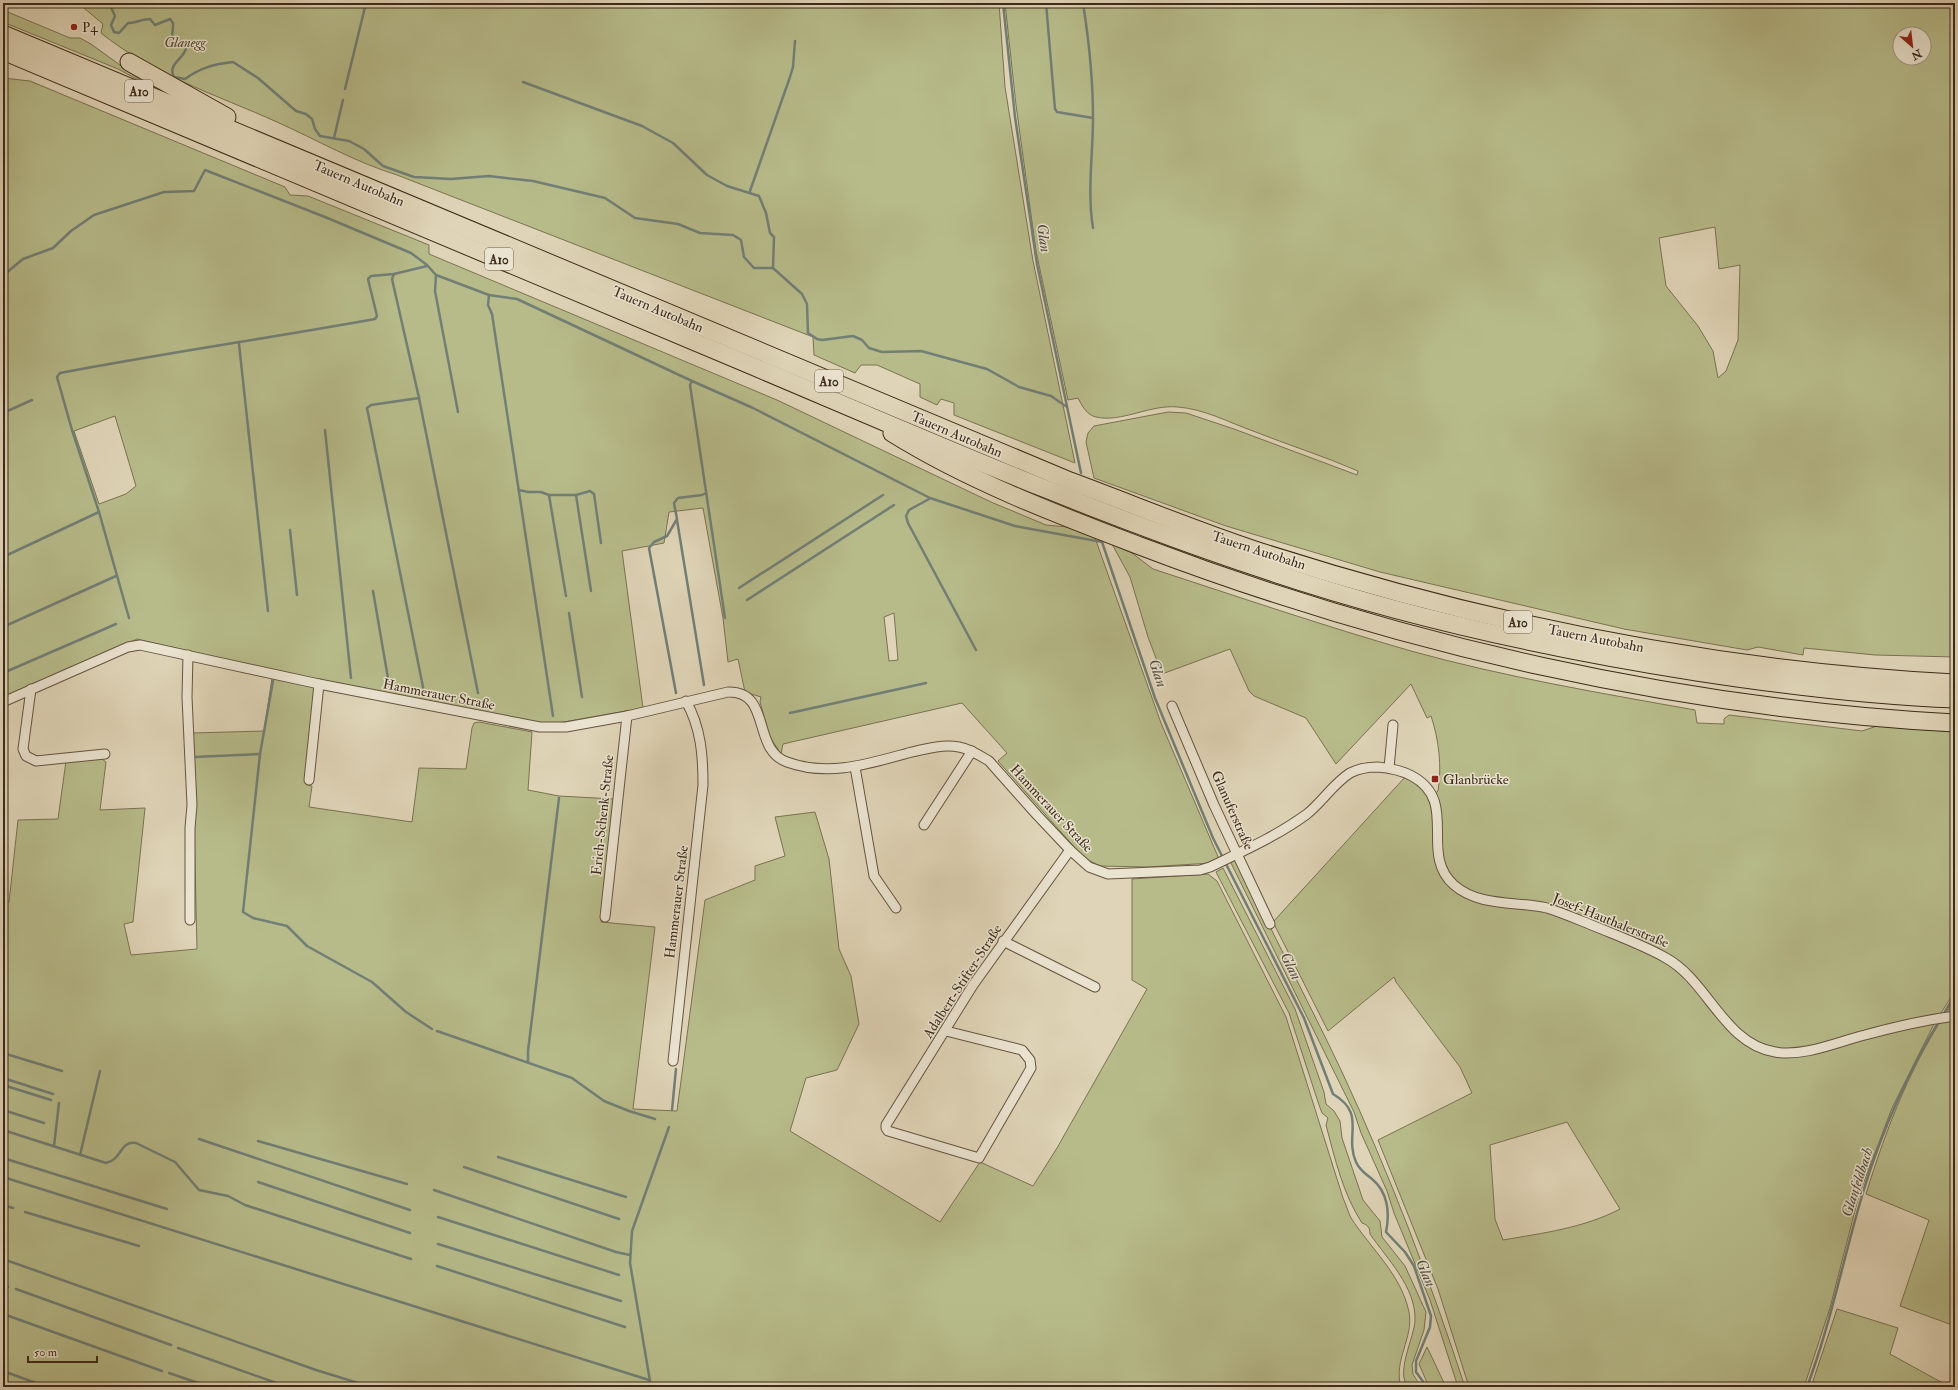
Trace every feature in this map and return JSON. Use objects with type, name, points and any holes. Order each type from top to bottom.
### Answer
[{"type":"highway","name":"Tauern Autobahn","points":[[3,34],[1070,481],[1186,526],[1255,550],[1379,588],[1552,630],[1645,648],[1834,674],[1955,683]]},
{"type":"highway","name":"Tauern Autobahn","points":[[3,51],[851,407]]},
{"type":"highway","points":[[129,62],[221,115],[268,137],[274,148]]},
{"type":"highway","points":[[46,77],[64,76]]},
{"type":"highway","points":[[851,407],[930,456],[1083,524],[1185,564],[1281,596],[1380,626],[1537,665],[1733,700],[1832,713],[1955,723]]},
{"type":"highway","name":"A10","points":[[851,407],[1105,513],[1263,570],[1441,621],[1536,643],[1643,663],[1742,679],[1840,690],[1955,699]]},
{"type":"street","name":"Hammerauer Straße","points":[[3,702],[128,647],[140,645],[319,684],[540,727],[566,727],[626,716],[728,692],[742,694],[754,704],[768,745],[775,756],[798,766],[840,769],[855,767],[927,748],[949,746],[972,751],[989,761],[1070,850],[1089,867],[1108,874],[1200,870],[1235,855]]},
{"type":"street","points":[[188,655],[187,697],[192,805],[190,828],[190,920]]},
{"type":"street","points":[[309,780],[319,684]]},
{"type":"street","points":[[31,689],[23,749],[26,756],[36,761],[105,754]]},
{"type":"street","name":"Hammerauer Straße","points":[[673,1061],[703,785],[704,755],[694,715],[686,701]]},
{"type":"street","name":"Glanuferstraße","points":[[1172,706],[1235,855],[1270,924]]},
{"type":"street","name":"Erich-Schenk-Straße","points":[[605,917],[626,716]]},
{"type":"street","points":[[1389,768],[1393,725]]},
{"type":"street","points":[[924,825],[972,751]]},
{"type":"street","points":[[855,767],[874,876],[896,908]]},
{"type":"street","name":"Josef-Hauthalerstraße","points":[[1235,855],[1268,839],[1308,813],[1348,774],[1357,770],[1374,767],[1389,768],[1404,772],[1420,781],[1432,793],[1438,814],[1438,860],[1448,879],[1461,890],[1480,898],[1550,909],[1656,953],[1676,964],[1686,972],[1728,1023],[1740,1034],[1760,1047],[1784,1053],[1804,1051],[1876,1032],[1953,1016]]},
{"type":"street","name":"Adalbert-Stifter-Straße","points":[[946,1031],[1022,1050],[1030,1060],[1031,1068],[979,1158],[888,1132],[886,1124],[946,1031],[973,985],[1003,941],[1070,850]]},
{"type":"street","points":[[1003,941],[1095,987]]},
{"type":"green space","name":"Glanegg","points":[[78,3],[999,3],[1005,87],[1033,261],[1075,463],[954,415],[954,403],[941,399],[937,405],[920,397],[920,384],[877,365],[861,365],[855,373],[814,355],[813,337],[366,164],[277,122],[186,83],[142,61],[121,48],[101,33],[103,24]]},
{"type":"green space","points":[[1005,3],[1955,3],[1955,657],[1875,655],[1804,648],[1803,655],[1758,647],[1747,650],[1624,629],[1380,572],[1226,526],[1094,478],[1086,442],[1088,433],[1094,426],[1168,412],[1186,413],[1234,429],[1357,475],[1358,471],[1197,410],[1168,407],[1157,408],[1116,418],[1106,418],[1096,417],[1087,412],[1078,398],[1068,400],[1036,251],[1016,105]],"holes":[[[1715,227],[1719,269],[1740,265],[1738,340],[1726,371],[1718,378],[1713,351],[1698,326],[1666,286],[1659,238]]]},
{"type":"green space","points":[[3,10],[70,38],[80,38],[91,44],[146,84],[118,69],[3,22]]},
{"type":"green space","points":[[3,78],[30,81],[285,187],[290,195],[308,196],[429,245],[429,254],[777,400],[991,502],[1046,525],[1068,527],[1095,538],[1161,723],[1219,859],[1211,863],[1147,867],[1100,866],[1084,858],[998,761],[1007,753],[962,703],[783,744],[781,754],[770,737],[760,702],[761,697],[745,692],[738,659],[728,662],[723,618],[703,508],[669,512],[664,543],[622,551],[643,708],[558,723],[539,723],[271,670],[137,639],[3,700]],"holes":[[[115,416],[136,486],[126,494],[99,504],[74,431]],[[894,613],[898,660],[889,661],[884,617]]]},
{"type":"green space","points":[[1112,544],[1132,553],[1153,569],[1346,632],[1411,651],[1482,669],[1553,684],[1695,710],[1697,723],[1724,724],[1724,719],[1729,715],[1862,731],[1877,726],[1955,732],[1955,991],[1934,1024],[1892,1108],[1859,1195],[1830,1308],[1804,1387],[1469,1387],[1438,1289],[1378,1140],[1472,1093],[1460,1067],[1396,982],[1394,977],[1328,1031],[1273,922],[1406,776],[1416,782],[1430,797],[1438,791],[1440,772],[1439,753],[1431,716],[1427,718],[1411,684],[1336,764],[1306,718],[1254,696],[1249,691],[1230,649],[1162,674],[1148,637],[1130,577]],"holes":[[[1567,1122],[1620,1209],[1606,1216],[1578,1225],[1503,1240],[1495,1219],[1490,1145]]]},
{"type":"green space","points":[[272,678],[315,687],[307,785],[312,786],[309,807],[412,822],[419,768],[466,769],[472,728],[474,723],[479,722],[532,732],[528,790],[559,796],[614,799],[601,922],[655,927],[633,1109],[677,1111],[705,900],[755,880],[755,866],[785,856],[775,817],[815,812],[829,859],[839,949],[851,976],[859,1024],[837,1070],[806,1078],[790,1131],[940,1222],[980,1162],[1033,1186],[1057,1148],[1147,989],[1132,980],[1132,879],[1208,874],[1217,881],[1286,1017],[1343,1198],[1351,1218],[1384,1262],[1405,1298],[1410,1322],[1409,1331],[1401,1358],[1399,1377],[1401,1387],[3,1387],[3,907],[4,902],[9,902],[18,820],[58,819],[66,761],[102,759],[106,762],[100,810],[145,808],[133,922],[124,924],[131,955],[197,949],[192,733],[264,731]]},
{"type":"green space","points":[[1237,858],[1342,1072],[1377,1150],[1438,1307],[1465,1387],[1458,1387],[1430,1300],[1394,1213],[1387,1191],[1361,1133],[1354,1112],[1230,861]]},
{"type":"green space","points":[[1223,868],[1295,1009],[1324,1092],[1326,1104],[1334,1111],[1340,1121],[1342,1138],[1363,1200],[1380,1221],[1382,1237],[1405,1266],[1426,1312],[1424,1330],[1412,1365],[1413,1374],[1421,1387],[1409,1387],[1405,1381],[1404,1374],[1406,1355],[1415,1320],[1411,1296],[1392,1263],[1370,1234],[1368,1227],[1362,1223],[1355,1212],[1336,1163],[1326,1125],[1328,1118],[1322,1113],[1319,1105],[1289,1013],[1216,872]]},
{"type":"green space","points":[[1953,1003],[1955,1003],[1955,1326],[1900,1306],[1929,1220],[1866,1194],[1882,1144],[1913,1070],[1925,1047]]},
{"type":"green space","points":[[1837,1309],[1898,1328],[1890,1354],[1950,1387],[1811,1387]]},
{"type":"green space","points":[[1427,1347],[1446,1387],[1429,1387],[1419,1364]]},
{"type":"waterway","points":[[109,3],[115,16],[111,25],[114,32],[119,33],[128,23],[150,19],[155,25],[170,19],[173,23],[173,40],[178,44],[184,45],[186,48],[185,52],[174,65],[172,72],[174,77],[185,79],[208,67],[233,62],[258,78],[296,111],[306,114],[312,119],[315,129],[320,136],[349,141],[364,149],[383,166],[414,177],[451,179],[489,176],[533,181],[605,198],[635,218],[678,224],[700,233],[733,235],[741,240],[744,257],[754,268],[773,268]]},
{"type":"waterway","points":[[345,89],[366,3]]},
{"type":"waterway","name":"Glan","points":[[1003,3],[1015,117],[1037,264],[1081,473]]},
{"type":"waterway","points":[[1046,3],[1055,109],[1057,112],[1093,118]]},
{"type":"waterway","points":[[1083,3],[1089,46],[1092,89],[1093,132],[1090,201],[1093,228]]},
{"type":"waterway","points":[[750,191],[790,77],[793,67],[795,41]]},
{"type":"waterway","points":[[523,82],[642,126],[673,143],[707,175],[727,186],[759,196],[766,213],[770,233],[774,237],[773,268],[802,294],[807,304],[808,333],[817,339],[822,340],[853,336],[862,340],[869,348],[882,352],[921,351],[987,369],[1019,387],[1051,396],[1067,407]]},
{"type":"waterway","points":[[334,138],[343,100]]},
{"type":"waterway","points":[[3,278],[5,274],[23,259],[53,248],[71,231],[94,215],[164,192],[194,191],[205,170],[325,217],[411,253],[427,265],[436,275],[489,295],[517,299],[753,408],[930,498],[1015,526],[1102,542],[1155,698],[1213,838],[1223,858]]},
{"type":"waterway","points":[[129,618],[99,512],[72,430],[57,377],[60,373],[375,319],[377,316],[368,279],[371,276],[394,274],[427,266]]},
{"type":"waterway","points":[[394,274],[392,279],[419,398],[478,693]]},
{"type":"waterway","points":[[436,275],[435,291],[458,412]]},
{"type":"waterway","points":[[489,295],[488,305],[492,314],[553,716]]},
{"type":"waterway","points":[[239,344],[268,611]]},
{"type":"waterway","points":[[692,381],[690,385],[725,618]]},
{"type":"waterway","points":[[419,398],[371,405],[367,408],[424,692]]},
{"type":"waterway","points":[[3,413],[32,400]]},
{"type":"waterway","points":[[325,430],[351,678]]},
{"type":"waterway","points":[[519,490],[541,492],[549,495],[576,495],[590,491],[594,494],[601,543]]},
{"type":"waterway","points":[[676,693],[649,548],[654,542],[667,536],[677,519],[674,503],[678,498],[702,495],[706,493]]},
{"type":"waterway","points":[[549,495],[566,596]]},
{"type":"waterway","points":[[576,495],[591,591]]},
{"type":"waterway","points":[[739,588],[883,495]]},
{"type":"waterway","points":[[929,499],[909,510],[906,516],[908,523],[976,650]]},
{"type":"waterway","points":[[747,600],[894,505]]},
{"type":"waterway","points":[[3,557],[99,512]]},
{"type":"waterway","points":[[677,520],[704,685]]},
{"type":"waterway","points":[[290,530],[297,595]]},
{"type":"waterway","points":[[3,627],[116,576]]},
{"type":"waterway","points":[[373,591],[389,684]]},
{"type":"waterway","points":[[569,613],[582,697]]},
{"type":"waterway","points":[[3,673],[116,624]]},
{"type":"waterway","points":[[273,681],[260,754],[243,912],[253,918],[287,926],[307,946],[372,982],[406,1012],[432,1029]]},
{"type":"waterway","points":[[790,713],[926,683]]},
{"type":"waterway","points":[[194,757],[260,754]]},
{"type":"waterway","points":[[528,1062],[528,1051],[559,798]]},
{"type":"waterway","name":"Glan","points":[[1225,862],[1304,1018],[1333,1094],[1349,1109],[1352,1117],[1352,1143],[1356,1162],[1361,1170],[1377,1184],[1385,1196],[1388,1210],[1386,1232],[1405,1252],[1414,1266],[1431,1316],[1430,1327],[1416,1361],[1416,1372],[1427,1387]]},
{"type":"waterway","name":"Glanfeldbach","points":[[1943,1015],[1955,995]]},
{"type":"waterway","name":"Glanfeldbach","points":[[1807,1387],[1816,1363],[1871,1167],[1887,1124],[1906,1082],[1939,1021]]},
{"type":"waterway","points":[[437,1031],[572,1078],[604,1101],[655,1119]]},
{"type":"waterway","points":[[3,1053],[62,1071]]},
{"type":"waterway","points":[[672,1110],[676,1069]]},
{"type":"waterway","points":[[80,1155],[100,1071]]},
{"type":"waterway","points":[[3,1078],[53,1094]]},
{"type":"waterway","points":[[3,1085],[51,1100]]},
{"type":"waterway","points":[[54,1146],[59,1103]]},
{"type":"waterway","points":[[3,1110],[44,1123]]},
{"type":"waterway","points":[[651,1387],[630,1263],[632,1231],[669,1127]]},
{"type":"waterway","points":[[3,1130],[106,1163],[115,1158],[124,1147],[131,1143],[136,1143],[175,1162],[199,1190],[228,1196],[245,1205],[411,1259]]},
{"type":"waterway","points":[[199,1139],[410,1210]]},
{"type":"waterway","points":[[258,1141],[407,1184]]},
{"type":"waterway","points":[[498,1157],[626,1197]]},
{"type":"waterway","points":[[3,1158],[167,1209]]},
{"type":"waterway","points":[[464,1167],[619,1219]]},
{"type":"waterway","points":[[3,1177],[649,1380]]},
{"type":"waterway","points":[[258,1182],[410,1233]]},
{"type":"waterway","points":[[434,1190],[616,1252],[630,1255]]},
{"type":"waterway","points":[[3,1205],[13,1208]]},
{"type":"waterway","points":[[25,1212],[139,1246]]},
{"type":"waterway","points":[[438,1217],[619,1275]]},
{"type":"waterway","points":[[438,1244],[621,1301]]},
{"type":"waterway","points":[[3,1259],[316,1370],[371,1387]]},
{"type":"waterway","points":[[437,1266],[625,1327]]},
{"type":"waterway","points":[[3,1285],[8,1287]]},
{"type":"waterway","points":[[16,1289],[171,1345]]},
{"type":"waterway","points":[[6,1315],[162,1371]]},
{"type":"waterway","points":[[178,1348],[282,1385]]},
{"type":"waterway","points":[[3,1371],[47,1387]]},
{"type":"waterway","points":[[169,1373],[210,1387]]},
{"type":"place","name":"P4","points":[[74,27]]},
{"type":"place","name":"Glanbrücke","points":[[1435,779]]}]
